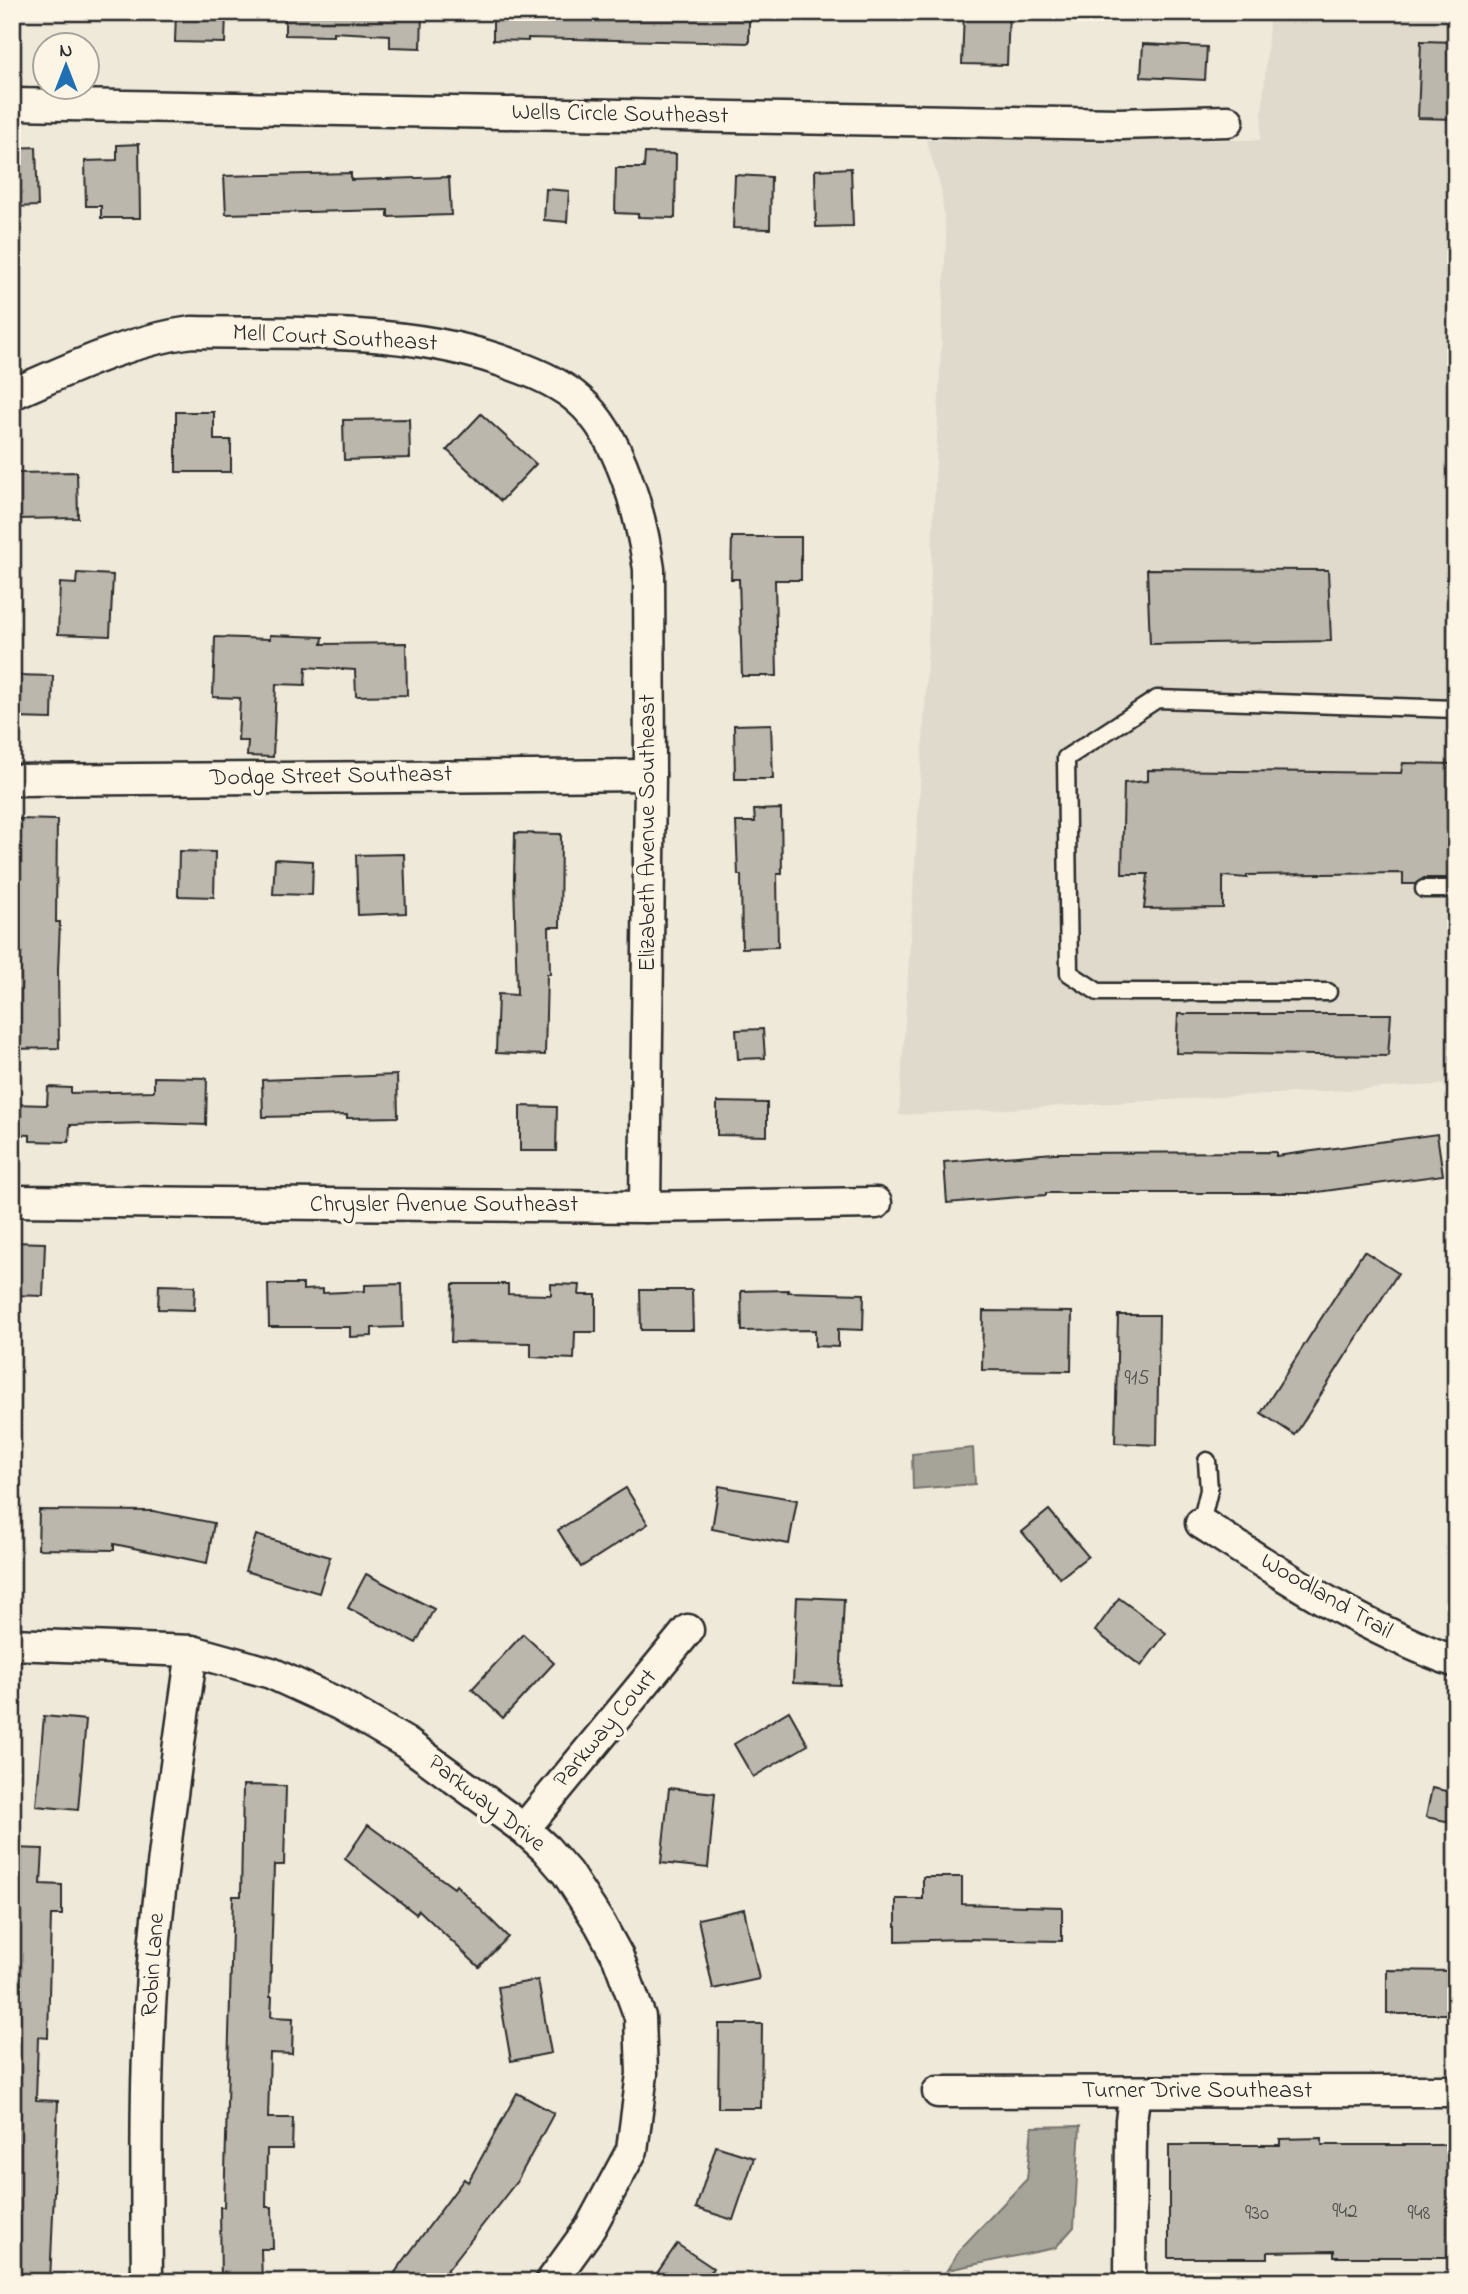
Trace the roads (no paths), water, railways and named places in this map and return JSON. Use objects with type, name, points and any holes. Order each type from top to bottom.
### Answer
[{"type":"street","name":"Wells Circle Southeast","points":[[12,104],[1105,124],[1228,121]]},
{"type":"street","name":"Mell Court Southeast","points":[[12,394],[75,367],[167,335],[205,332],[407,339],[460,347],[491,356],[553,382],[580,400],[608,439],[621,464]]},
{"type":"street","name":"Elizabeth Avenue Southeast","points":[[621,464],[636,505],[649,569],[650,775],[645,1207]]},
{"type":"street","name":"Dodge Street Southeast","points":[[12,780],[650,775]]},
{"type":"street","name":"Chrysler Avenue Southeast","points":[[12,1202],[645,1207],[876,1203]]},
{"type":"street","name":"Woodland Trail","points":[[1201,1523],[1364,1622],[1416,1648],[1456,1662]]},
{"type":"street","name":"Parkway Court","points":[[524,1829],[688,1630]]},
{"type":"street","name":"Parkway Drive","points":[[12,1644],[192,1651],[271,1673],[339,1704],[406,1743],[524,1829],[547,1849],[567,1873],[618,1957],[640,2017],[642,2074],[632,2150],[590,2228],[551,2282]]},
{"type":"street","name":"Robin Lane","points":[[147,2282],[148,2064],[157,1911],[192,1651]]},
{"type":"street","name":"Turner Drive Southeast","points":[[938,2092],[1456,2091]]},
{"type":"street","points":[[1130,2282],[1131,2120],[1135,2092]]},
{"type":"lane","points":[[1328,992],[1098,992],[1069,973],[1066,758],[1157,699],[1456,709]]},
{"type":"lane","points":[[1424,890],[1456,890]]},
{"type":"lane","points":[[1201,1523],[1209,1490],[1207,1461]]}]
